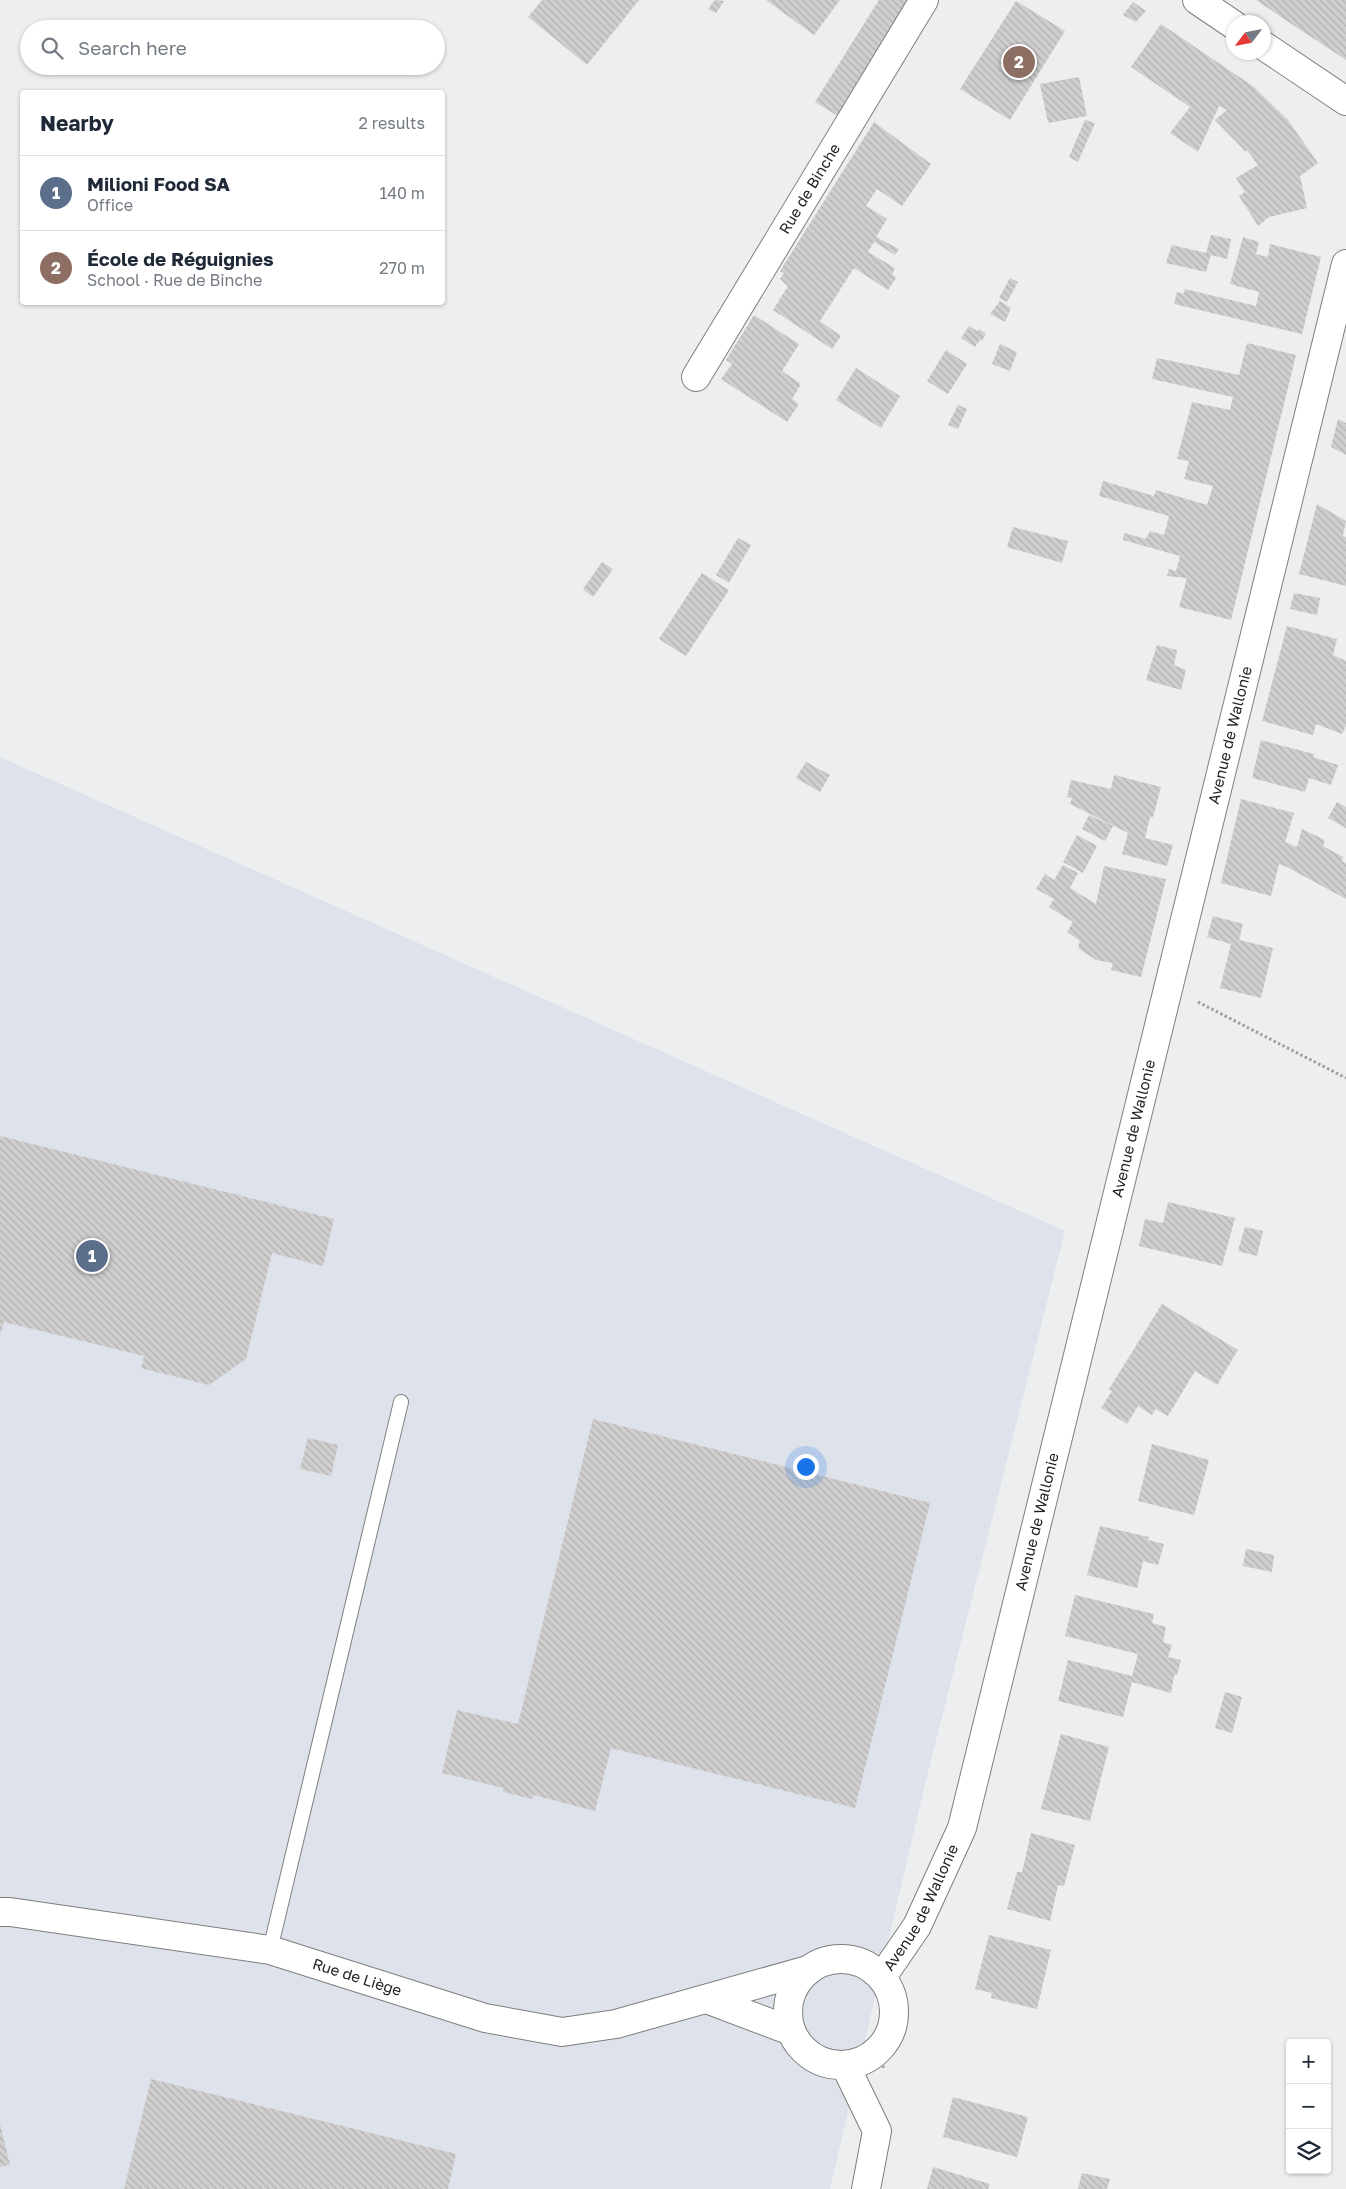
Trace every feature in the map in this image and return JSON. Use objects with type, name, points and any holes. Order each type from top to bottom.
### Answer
[{"type":"street","name":"Rue de Binche","points":[[696,377],[924,0]]},
{"type":"street","points":[[1197,0],[1226,20]]},
{"type":"street","points":[[1271,51],[1346,101]]},
{"type":"street","name":"Avenue de Wallonie","points":[[882,1977],[917,1926],[962,1828],[1346,264]]},
{"type":"street","name":"Rue de Liège","points":[[0,1912],[270,1950],[485,2018],[562,2032],[616,2024],[708,2000],[808,1970]]},
{"type":"street","points":[[838,1958],[854,1960],[870,1966],[882,1977],[890,1991],[894,2008],[893,2024],[886,2040],[876,2052],[861,2061],[845,2065],[828,2064],[813,2057],[800,2046],[791,2031],[788,2014],[790,1997],[797,1982],[808,1970],[822,1962],[838,1958]]},
{"type":"street","points":[[708,2000],[791,2031]]},
{"type":"street","points":[[845,2065],[876,2131],[866,2189]]},
{"type":"lane","points":[[270,1950],[401,1402]]},
{"type":"path","points":[[1168,987],[1252,1028],[1346,1078]]},
{"type":"shaded area","points":[[0,757],[1065,1231],[925,1784],[830,2189],[0,2189]]},
{"type":"building","points":[[542,0],[639,0],[587,65],[528,17]]},
{"type":"building","points":[[715,0],[724,1],[716,13],[708,9]]},
{"type":"building","points":[[766,0],[840,0],[814,35]]},
{"type":"building","points":[[879,0],[919,0],[841,118],[815,102]]},
{"type":"building","points":[[1256,0],[1346,0],[1346,60],[1308,35]]},
{"type":"building","points":[[1016,1],[1065,31],[1010,120],[960,89]]},
{"type":"building","points":[[1133,2],[1146,11],[1136,22],[1123,15]]},
{"type":"building","points":[[1161,24],[1254,87],[1288,120],[1318,163],[1300,176],[1307,208],[1269,217],[1258,226],[1239,196],[1245,192],[1236,178],[1258,165],[1247,150],[1246,152],[1215,120],[1227,110],[1219,106],[1198,152],[1170,133],[1190,107],[1131,67]]},
{"type":"building","points":[[1079,77],[1087,116],[1048,123],[1040,84]]},
{"type":"building","points":[[1085,120],[1095,123],[1078,162],[1069,157]]},
{"type":"building","points":[[874,122],[931,164],[902,206],[877,189],[866,206],[887,219],[876,237],[899,249],[895,255],[874,242],[868,252],[895,268],[892,274],[896,278],[888,290],[854,268],[820,321],[841,336],[832,349],[773,310],[788,286],[780,279],[784,273],[780,271]]},
{"type":"building","points":[[1211,235],[1231,239],[1227,259],[1211,255],[1206,272],[1166,263],[1172,245],[1206,253]]},
{"type":"building","points":[[1243,237],[1259,242],[1256,254],[1268,257],[1270,244],[1321,257],[1302,334],[1174,304],[1177,292],[1184,294],[1185,289],[1256,306],[1259,292],[1230,284]]},
{"type":"building","points":[[1010,278],[1018,282],[1007,302],[999,298]]},
{"type":"building","points":[[1000,301],[1011,308],[1005,322],[990,314]]},
{"type":"building","points":[[754,315],[799,344],[782,371],[801,384],[792,399],[799,404],[787,422],[721,379],[732,364],[726,360]]},
{"type":"building","points":[[969,326],[977,331],[979,329],[986,334],[975,347],[961,338]]},
{"type":"building","points":[[1247,343],[1296,355],[1231,620],[1179,607],[1187,578],[1167,576],[1169,569],[1176,571],[1180,556],[1123,540],[1124,533],[1146,539],[1150,531],[1164,535],[1169,516],[1099,496],[1103,481],[1154,496],[1156,490],[1207,505],[1213,486],[1184,479],[1189,461],[1177,459],[1192,402],[1230,410],[1233,397],[1152,379],[1157,358],[1239,375]]},
{"type":"building","points":[[1000,344],[1017,352],[1010,371],[992,364]]},
{"type":"building","points":[[946,350],[967,364],[948,394],[927,381]]},
{"type":"building","points":[[856,368],[900,396],[881,428],[836,400]]},
{"type":"building","points":[[958,405],[967,409],[958,429],[948,425]]},
{"type":"building","points":[[1338,419],[1346,423],[1346,455],[1331,447]]},
{"type":"building","points":[[1317,504],[1346,521],[1343,536],[1346,537],[1346,586],[1299,574]]},
{"type":"building","points":[[1013,527],[1068,541],[1062,563],[1007,547]]},
{"type":"building","points":[[738,538],[751,545],[729,583],[716,575]]},
{"type":"building","points":[[602,562],[613,569],[593,597],[583,589]]},
{"type":"building","points":[[702,573],[729,590],[686,656],[659,639]]},
{"type":"building","points":[[1294,593],[1320,598],[1317,615],[1290,609]]},
{"type":"building","points":[[1287,626],[1337,639],[1333,655],[1346,661],[1346,726],[1342,734],[1316,724],[1313,735],[1262,721]]},
{"type":"building","points":[[1157,645],[1177,650],[1174,665],[1186,670],[1181,690],[1146,680]]},
{"type":"building","points":[[1261,740],[1314,754],[1313,757],[1338,765],[1331,785],[1309,778],[1305,792],[1252,778]]},
{"type":"building","points":[[806,762],[830,775],[820,792],[796,778]]},
{"type":"building","points":[[1114,775],[1161,787],[1153,817],[1150,817],[1145,838],[1173,845],[1167,866],[1122,854],[1128,833],[1070,804],[1072,798],[1067,797],[1071,780],[1111,789]]},
{"type":"building","points":[[1241,799],[1294,813],[1285,842],[1297,847],[1302,829],[1325,840],[1323,846],[1343,857],[1342,861],[1346,863],[1346,899],[1279,864],[1271,896],[1221,883]]},
{"type":"building","points":[[1337,802],[1346,807],[1346,828],[1328,818]]},
{"type":"building","points":[[1089,815],[1113,826],[1105,841],[1082,829]]},
{"type":"building","points":[[1077,835],[1097,846],[1083,873],[1063,862]]},
{"type":"building","points":[[1063,865],[1078,873],[1070,888],[1096,904],[1104,866],[1166,879],[1141,977],[1111,970],[1113,963],[1096,960],[1078,948],[1080,941],[1067,932],[1073,922],[1049,907],[1054,899],[1036,889],[1045,874],[1054,880]]},
{"type":"building","points":[[1213,916],[1243,924],[1239,940],[1273,948],[1261,998],[1220,988],[1231,944],[1207,937]]},
{"type":"building","points":[[0,1136],[334,1219],[323,1266],[272,1253],[246,1359],[209,1385],[141,1368],[144,1356],[4,1322],[0,1335]]},
{"type":"building","points":[[1168,1202],[1235,1218],[1222,1266],[1139,1246],[1145,1219],[1163,1223]]},
{"type":"building","points":[[1245,1227],[1263,1231],[1257,1256],[1238,1251]]},
{"type":"building","points":[[1162,1304],[1238,1350],[1217,1385],[1195,1371],[1168,1416],[1155,1409],[1152,1415],[1138,1406],[1127,1424],[1101,1408],[1112,1391],[1109,1389]]},
{"type":"building","points":[[593,1419],[930,1503],[855,1808],[611,1748],[595,1811],[534,1795],[532,1799],[503,1792],[503,1788],[442,1773],[457,1710],[518,1724]]},
{"type":"building","points":[[308,1438],[338,1445],[331,1476],[300,1469]]},
{"type":"building","points":[[1152,1444],[1209,1460],[1194,1515],[1138,1501]]},
{"type":"building","points":[[1100,1526],[1149,1537],[1148,1540],[1164,1544],[1158,1565],[1143,1561],[1137,1588],[1087,1575]]},
{"type":"building","points":[[1246,1549],[1274,1555],[1272,1572],[1243,1566]]},
{"type":"building","points":[[1075,1595],[1154,1614],[1152,1623],[1166,1627],[1163,1642],[1172,1645],[1168,1657],[1181,1660],[1177,1675],[1174,1675],[1171,1693],[1132,1682],[1123,1717],[1058,1701],[1068,1660],[1132,1676],[1138,1654],[1065,1636]]},
{"type":"building","points":[[1225,1692],[1242,1697],[1232,1733],[1215,1728]]},
{"type":"building","points":[[1061,1734],[1109,1747],[1090,1821],[1041,1809]]},
{"type":"building","points":[[1031,1833],[1075,1845],[1064,1886],[1058,1885],[1050,1921],[1007,1909],[1017,1872],[1022,1872]]},
{"type":"building","points":[[989,1935],[1051,1950],[1037,2009],[991,1998],[992,1993],[975,1989]]},
{"type":"building","points":[[151,2079],[456,2154],[448,2189],[124,2189]]},
{"type":"building","points":[[953,2097],[1028,2117],[1017,2157],[943,2137]]},
{"type":"building","points":[[0,2124],[10,2165],[0,2167]]},
{"type":"building","points":[[933,2167],[990,2184],[988,2189],[927,2189]]},
{"type":"building","points":[[1082,2173],[1110,2179],[1107,2189],[1078,2189]]},
{"type":"place","name":"École de Réguignies","points":[[1019,62]]},
{"type":"place","name":"Milioni Food SA","points":[[92,1256]]}]
